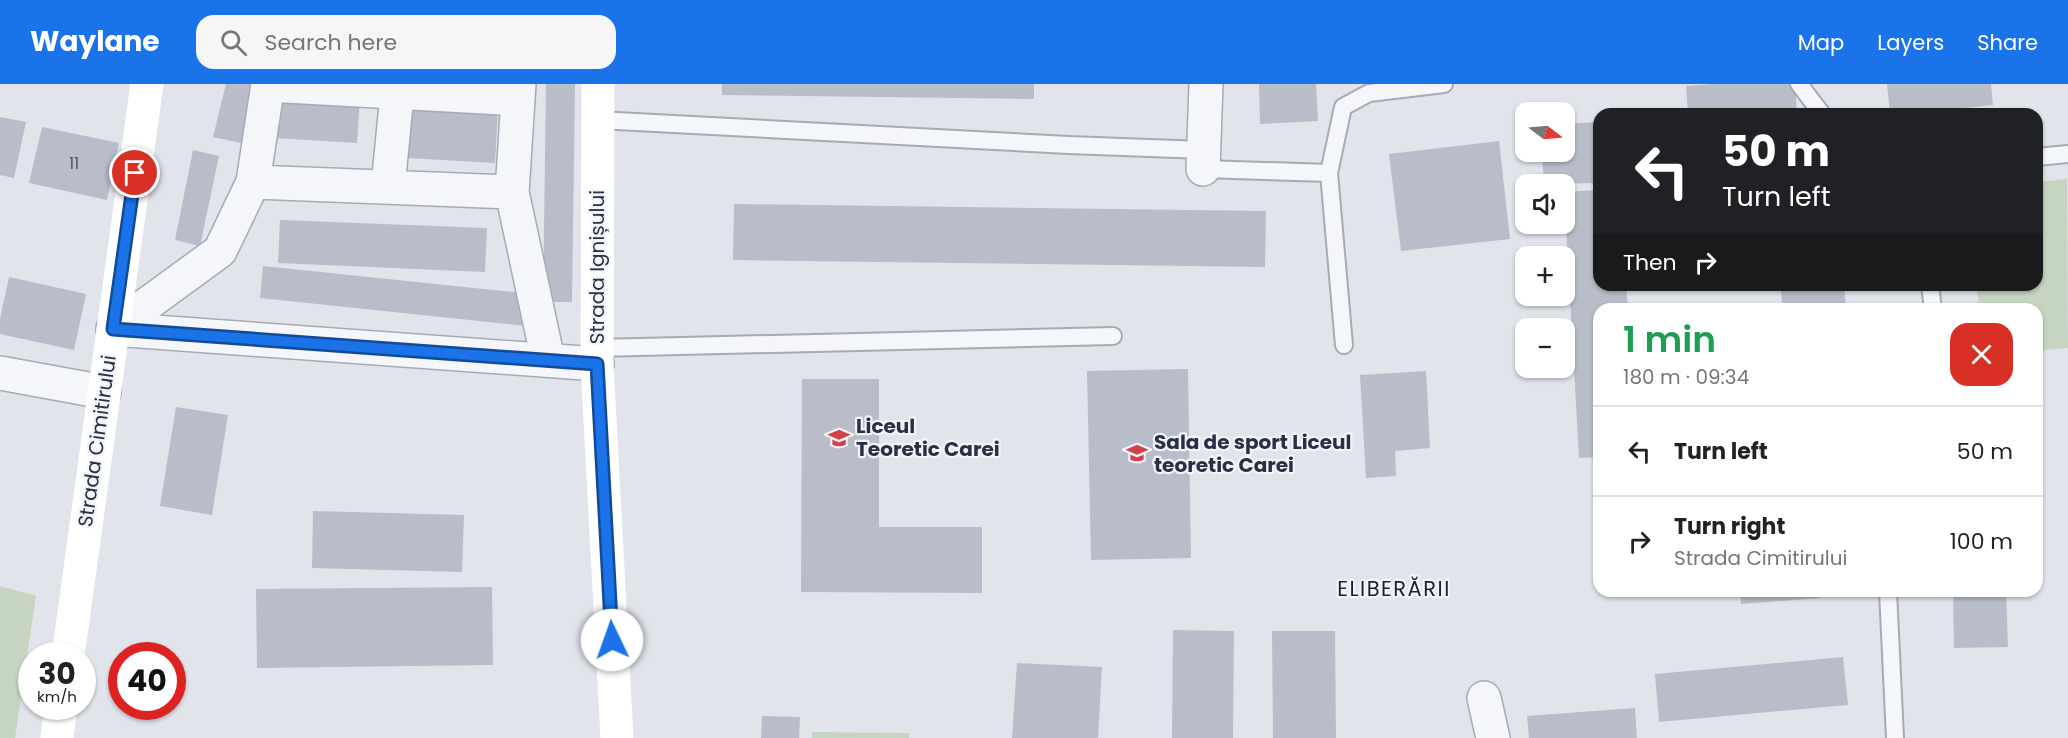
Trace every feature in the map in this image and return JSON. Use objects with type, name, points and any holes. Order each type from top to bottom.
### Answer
[{"type":"street","name":"Strada Cimitirului","points":[[70,642],[147,84]]},
{"type":"street","points":[[113,329],[220,251],[254,182],[268,84],[518,92],[512,192],[548,360]]},
{"type":"street","name":"Strada Ignișului","points":[[598,84],[597,356],[617,738]]},
{"type":"street","points":[[1203,159],[1206,84]]},
{"type":"street","points":[[388,187],[398,88]]},
{"type":"street","points":[[254,182],[512,192]]},
{"type":"street","points":[[113,329],[548,360],[597,356]]},
{"type":"street","points":[[0,373],[104,392]]},
{"type":"street","points":[[1484,698],[1493,738]]},
{"type":"street","points":[[57,738],[59,720]]},
{"type":"lane","points":[[1344,345],[1329,173],[1343,107],[1369,93],[1444,84]]},
{"type":"lane","points":[[1799,84],[1817,108]]},
{"type":"lane","points":[[597,120],[1068,145],[1329,173]]},
{"type":"lane","points":[[2043,156],[2068,154]]},
{"type":"lane","points":[[597,356],[1113,336]]},
{"type":"lane","points":[[1888,597],[1895,738]]},
{"type":"green space","points":[[2067,179],[2068,348],[2043,350],[2043,303],[1978,303],[1978,291],[2043,291],[2043,181]]},
{"type":"green space","points":[[0,586],[36,596],[29,642],[18,642],[18,718],[15,738],[0,738]]},
{"type":"green space","points":[[812,732],[909,733],[909,738],[812,738]]},
{"type":"building","points":[[226,84],[260,84],[246,144],[213,137]]},
{"type":"building","points":[[546,84],[575,84],[572,302],[543,302]]},
{"type":"building","points":[[722,84],[1034,84],[1034,99],[722,95]]},
{"type":"building","points":[[1259,84],[1316,84],[1318,121],[1260,124]]},
{"type":"building","points":[[1795,84],[1797,108],[1688,108],[1686,86]]},
{"type":"building","points":[[1887,84],[1991,84],[1993,105],[1965,108],[1889,108]]},
{"type":"building","points":[[275,93],[360,97],[357,143],[273,138]]},
{"type":"building","points":[[411,106],[498,111],[495,163],[407,158]]},
{"type":"building","points":[[0,117],[26,122],[14,178],[0,175]]},
{"type":"building","points":[[1593,122],[1593,183],[1575,183],[1575,174],[1543,174],[1543,162],[1575,162],[1575,123]]},
{"type":"building","points":[[42,127],[119,143],[107,200],[29,183]]},
{"type":"building","points":[[1499,141],[1510,239],[1401,251],[1389,154]]},
{"type":"building","points":[[193,150],[219,156],[200,246],[175,240]]},
{"type":"building","points":[[1593,190],[1593,291],[1626,291],[1628,303],[1593,303],[1593,457],[1579,458],[1574,378],[1575,318],[1571,318],[1570,306],[1575,306],[1575,246],[1567,246],[1566,234],[1575,234],[1575,191]]},
{"type":"building","points":[[734,204],[1266,211],[1265,267],[733,260]]},
{"type":"building","points":[[280,220],[487,228],[485,272],[278,263]]},
{"type":"building","points":[[263,266],[531,294],[527,326],[260,298]]},
{"type":"building","points":[[9,277],[86,294],[74,350],[0,334],[0,319]]},
{"type":"building","points":[[1781,291],[1844,291],[1846,303],[1782,303]]},
{"type":"building","points":[[1188,369],[1191,558],[1091,560],[1087,371]]},
{"type":"building","points":[[1426,371],[1430,448],[1395,451],[1396,476],[1366,478],[1360,375]]},
{"type":"building","points":[[802,379],[879,379],[879,527],[982,527],[982,593],[801,592]]},
{"type":"building","points":[[176,407],[228,415],[212,515],[160,506]]},
{"type":"building","points":[[313,511],[464,515],[462,572],[312,568]]},
{"type":"building","points":[[492,587],[493,665],[257,668],[256,589]]},
{"type":"building","points":[[1740,597],[1821,597],[1821,598],[1741,604]]},
{"type":"building","points":[[1953,597],[2006,597],[2008,647],[1954,648]]},
{"type":"building","points":[[1173,630],[1234,631],[1233,738],[1172,738]]},
{"type":"building","points":[[1272,631],[1335,631],[1336,738],[1273,738]]},
{"type":"building","points":[[1843,657],[1848,705],[1659,722],[1655,674]]},
{"type":"building","points":[[1017,663],[1102,667],[1098,738],[1012,738]]},
{"type":"building","points":[[1635,708],[1637,738],[1529,738],[1527,716]]},
{"type":"building","points":[[762,716],[800,717],[799,738],[761,738]]},
{"type":"place","name":"Liceul Teoretic Carei","points":[[839,438]]},
{"type":"place","name":"Sala de sport Liceul teoretic Carei","points":[[1137,453]]},
{"type":"district","name":"ELIBERĂRII","points":[[1394,589]]},
{"type":"route","points":[[135,173],[113,329],[597,364],[612,640]]}]
